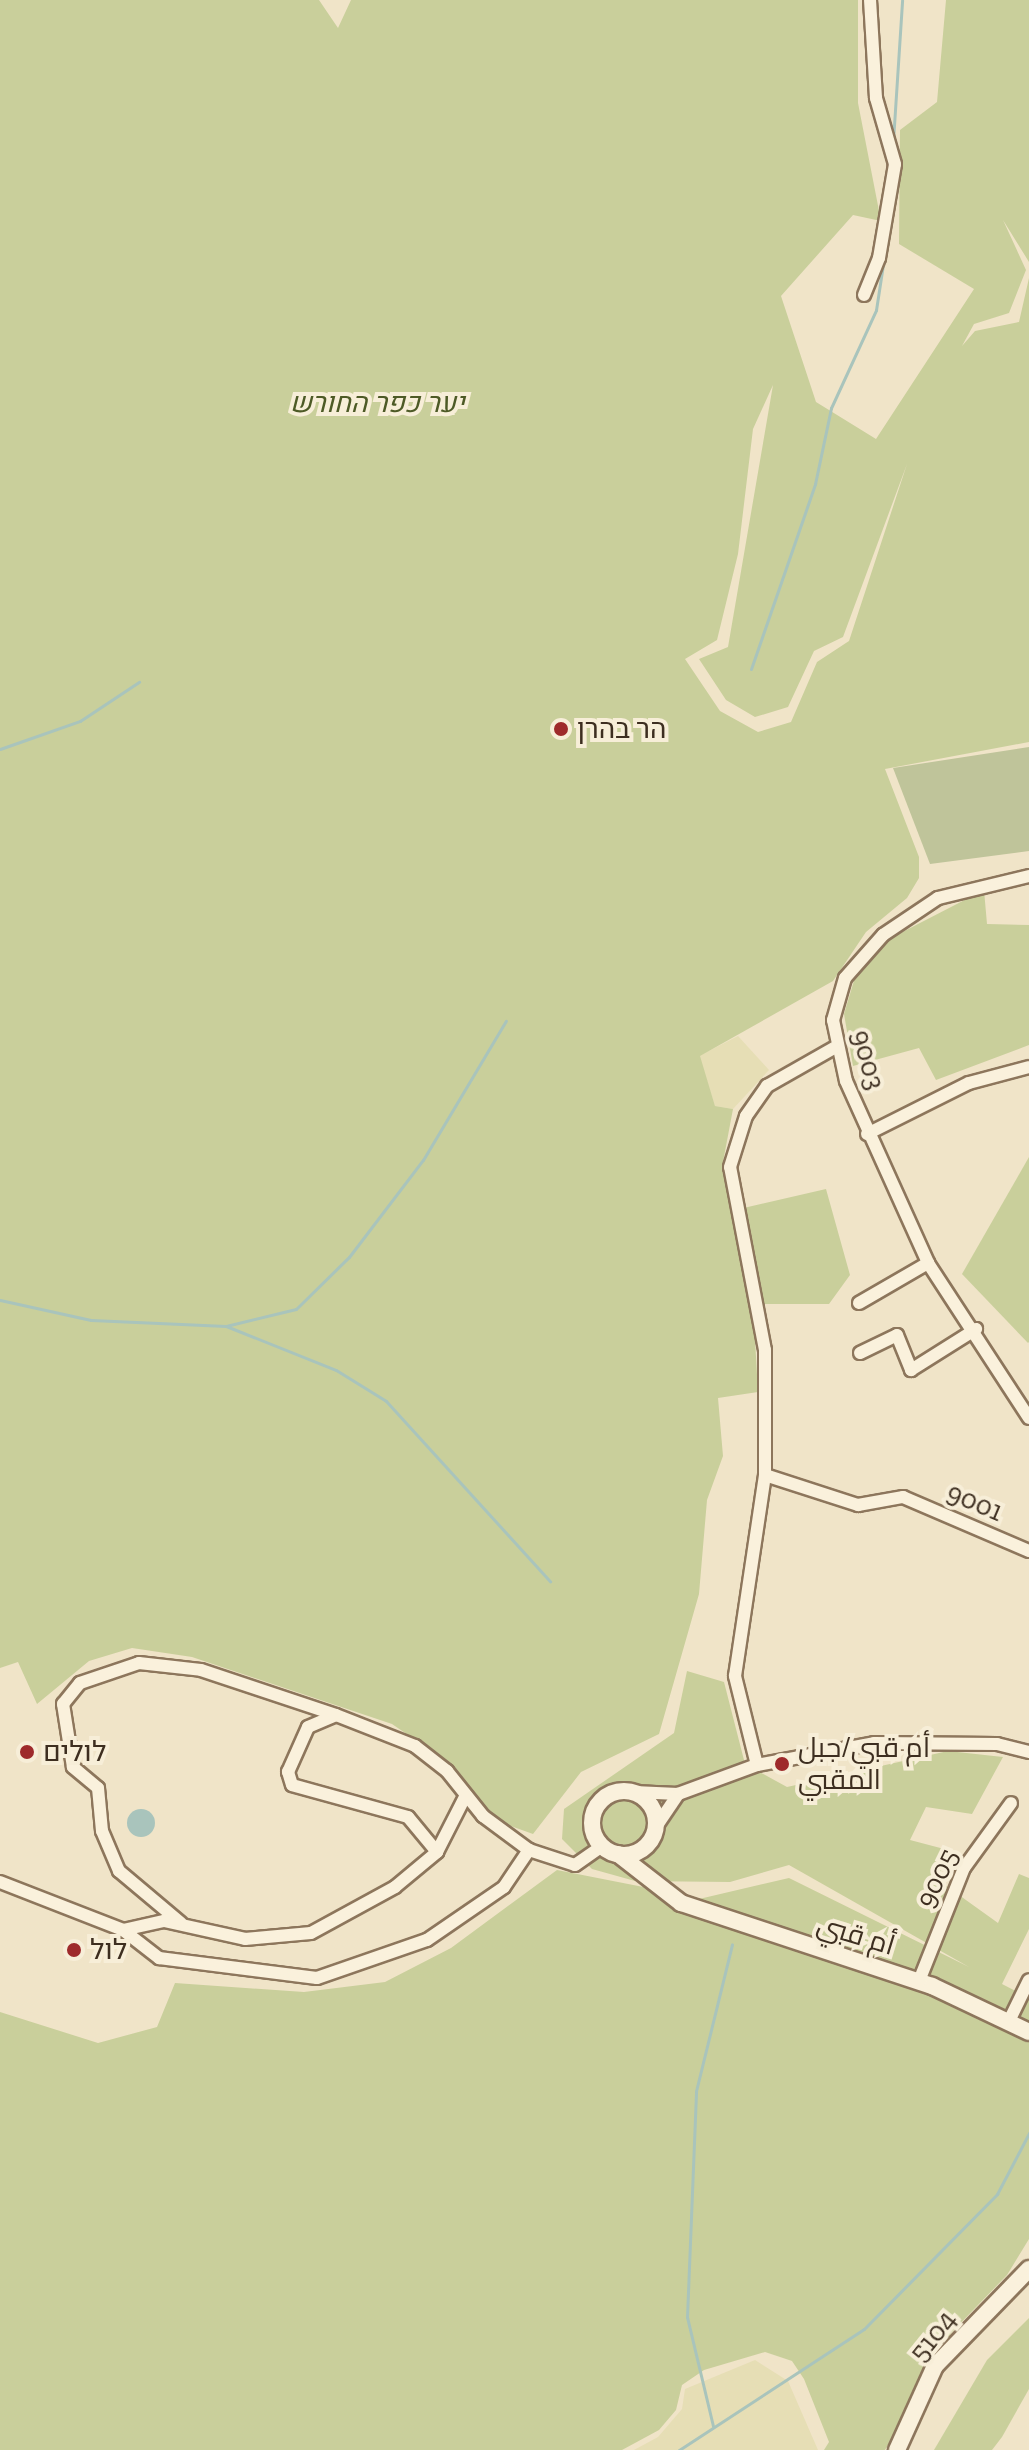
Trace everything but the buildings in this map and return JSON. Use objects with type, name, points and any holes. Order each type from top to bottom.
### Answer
[{"type":"street","points":[[864,295],[879,258],[895,164],[876,98],[870,0]]},
{"type":"street","name":"9003","points":[[1029,876],[938,898],[861,953],[837,992],[834,1048],[867,1134],[928,1263],[976,1329],[1029,1418]]},
{"type":"street","points":[[757,1765],[735,1676],[765,1475],[765,1350],[730,1167],[746,1116],[767,1086],[834,1048]]},
{"type":"street","points":[[867,1134],[969,1083],[1029,1067]]},
{"type":"street","points":[[859,1303],[928,1263]]},
{"type":"street","points":[[860,1353],[897,1335],[911,1370],[976,1329]]},
{"type":"street","name":"9001","points":[[765,1475],[858,1505],[903,1497],[1029,1551]]},
{"type":"street","points":[[181,1923],[119,1871],[102,1831],[98,1788],[73,1767],[63,1704],[80,1683],[139,1663],[201,1670],[336,1715],[415,1746],[529,1850],[575,1865],[602,1846]]},
{"type":"street","points":[[336,1715],[308,1727],[288,1772],[292,1785],[408,1817],[437,1852]]},
{"type":"street","points":[[678,1794],[640,1851],[618,1854],[602,1846],[592,1822],[598,1803],[617,1791],[678,1794],[757,1765],[874,1743],[997,1744],[1029,1752]]},
{"type":"street","points":[[634,1792],[651,1806],[654,1833],[651,1863],[667,1891]]},
{"type":"street","points":[[123,1930],[181,1923],[245,1939],[311,1933],[362,1908],[437,1852],[466,1795]]},
{"type":"street","name":"9005","points":[[919,1981],[964,1868],[1011,1803]]},
{"type":"street","points":[[0,1882],[123,1930],[159,1958],[193,1968],[317,1978],[427,1940],[504,1887],[529,1850]]},
{"type":"street","name":"أم قبي","points":[[618,1854],[667,1891],[746,1929],[919,1981],[1010,2019],[1029,2032]]},
{"type":"street","points":[[1010,2019],[1029,1980]]},
{"type":"street","name":"5104","points":[[897,2450],[935,2366],[1029,2269]]},
{"type":"shaded area","points":[[738,1036],[769,1070],[733,1109],[715,1106],[699,1056]]},
{"type":"shaded area","points":[[755,2360],[788,2381],[818,2450],[634,2450],[658,2437],[682,2409],[685,2389]]},
{"type":"green space","name":"יער כפר החורש","points":[[0,0],[319,0],[338,28],[351,0],[858,0],[858,103],[881,221],[853,215],[781,296],[816,402],[876,439],[974,289],[899,244],[900,130],[937,102],[946,0],[1029,0],[1029,262],[1003,220],[1026,270],[1009,313],[974,324],[962,346],[975,331],[1019,322],[1029,278],[1029,742],[885,769],[919,857],[919,878],[907,898],[866,932],[833,981],[700,1056],[715,1106],[733,1109],[723,1162],[735,1210],[826,1189],[850,1275],[829,1304],[753,1304],[758,1392],[718,1398],[723,1456],[707,1500],[699,1594],[659,1734],[581,1772],[533,1834],[494,1820],[442,1758],[392,1724],[192,1657],[132,1648],[89,1661],[37,1704],[18,1662],[0,1668]],"holes":[[[773,385],[728,647],[699,659],[726,700],[755,717],[788,707],[814,651],[843,637],[907,464],[849,641],[817,662],[791,722],[758,732],[720,711],[685,659],[717,640],[738,554],[753,429]]]},
{"type":"green space","points":[[1029,747],[1029,851],[930,864],[893,768]]},
{"type":"green space","points":[[984,890],[987,924],[1029,925],[1029,1045],[936,1080],[919,1048],[853,1066],[844,1014],[856,974],[887,940]]},
{"type":"green space","points":[[1029,1157],[1029,1342],[1028,1343],[962,1274]]},
{"type":"green space","points":[[687,1671],[724,1682],[745,1764],[787,1787],[948,1751],[1003,1757],[972,1814],[926,1807],[910,1840],[948,1850],[938,1880],[998,1923],[1019,1874],[1029,1878],[1029,1929],[1002,1984],[1029,1998],[1029,2239],[1007,2275],[951,2333],[885,2450],[824,2450],[829,2442],[804,2379],[792,2361],[765,2352],[704,2370],[682,2385],[676,2410],[659,2430],[622,2450],[0,2450],[0,2012],[98,2043],[157,2027],[175,1983],[304,1992],[385,1982],[451,1948],[557,1870],[684,1895],[682,1903],[789,1878],[969,1967],[789,1865],[730,1882],[635,1881],[592,1869],[562,1839],[564,1809],[674,1733]]},
{"type":"green space","points":[[1029,2318],[1029,2389],[1002,2437],[992,2450],[934,2450],[987,2360]]},
{"type":"water","points":[[141,1809],[151,1813],[155,1823],[151,1833],[141,1837],[131,1833],[127,1823],[131,1813]]},
{"type":"waterway","points":[[893,141],[902,0]]},
{"type":"waterway","points":[[751,669],[815,484],[831,408],[876,310],[883,264]]},
{"type":"waterway","points":[[0,749],[80,721],[139,682]]},
{"type":"waterway","points":[[0,1300],[91,1320],[226,1326],[296,1309],[349,1257],[423,1160],[506,1021]]},
{"type":"waterway","points":[[226,1326],[336,1370],[386,1401],[550,1581]]},
{"type":"waterway","points":[[713,2426],[687,2317],[696,2091],[732,1944]]},
{"type":"waterway","points":[[679,2450],[864,2329],[997,2194],[1029,2133]]},
{"type":"place","name":"הר בהרן","points":[[561,729]]},
{"type":"place","name":"לולים","points":[[27,1752]]},
{"type":"place","name":"أم قبي/جبل المقبي","points":[[782,1764]]},
{"type":"place","name":"לול","points":[[74,1950]]}]
